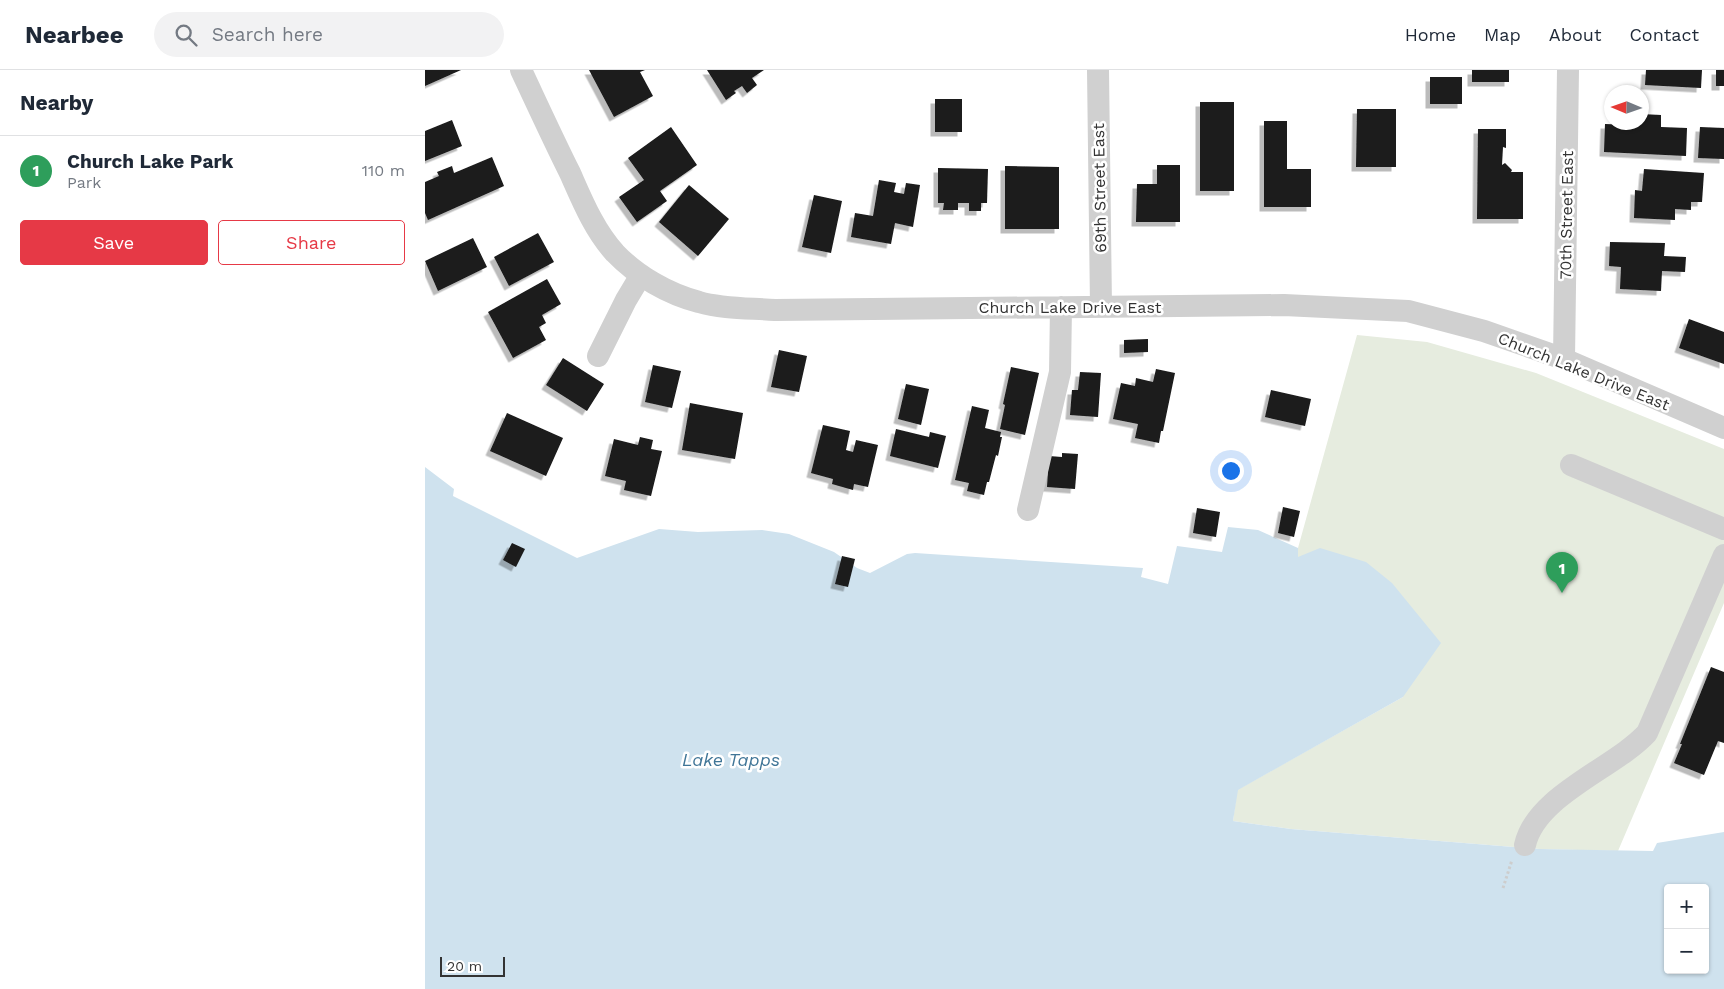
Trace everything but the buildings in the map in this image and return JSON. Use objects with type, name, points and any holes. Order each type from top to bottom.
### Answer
[{"type":"street","name":"Church Lake Drive East","points":[[521,70],[581,198],[601,234],[615,253],[641,275],[667,291],[714,306],[775,310],[1284,305],[1408,311],[1484,331],[1564,359],[1724,428]]},
{"type":"street","name":"69th Street East","points":[[1098,70],[1101,307]]},
{"type":"street","name":"70th Street East","points":[[1564,359],[1568,70]]},
{"type":"street","points":[[598,356],[626,300],[641,275]]},
{"type":"street","points":[[1028,510],[1059,372],[1061,307]]},
{"type":"street","points":[[1571,465],[1724,529]]},
{"type":"street","points":[[1519,849],[1527,835],[1549,807],[1577,783],[1631,749],[1647,733],[1724,555]]},
{"type":"path","points":[[1503,888],[1519,849]]},
{"type":"shaded area","points":[[1357,335],[1427,342],[1536,373],[1724,449],[1724,603],[1618,851],[1540,849],[1291,829],[1233,821],[1237,790],[1403,697],[1298,557],[1298,548]]},
{"type":"water","name":"Lake Tapps","points":[[425,467],[454,489],[453,496],[577,558],[659,529],[698,532],[762,530],[789,534],[834,552],[857,568],[870,573],[907,554],[915,553],[1143,568],[1141,577],[1168,584],[1177,546],[1222,552],[1228,527],[1258,530],[1298,548],[1298,557],[1320,548],[1366,562],[1392,583],[1441,643],[1403,697],[1238,790],[1233,821],[1291,829],[1540,849],[1653,851],[1657,843],[1724,832],[1724,989],[425,989]]},
{"type":"place","name":"Church Lake Park","points":[[1562,593]]}]
